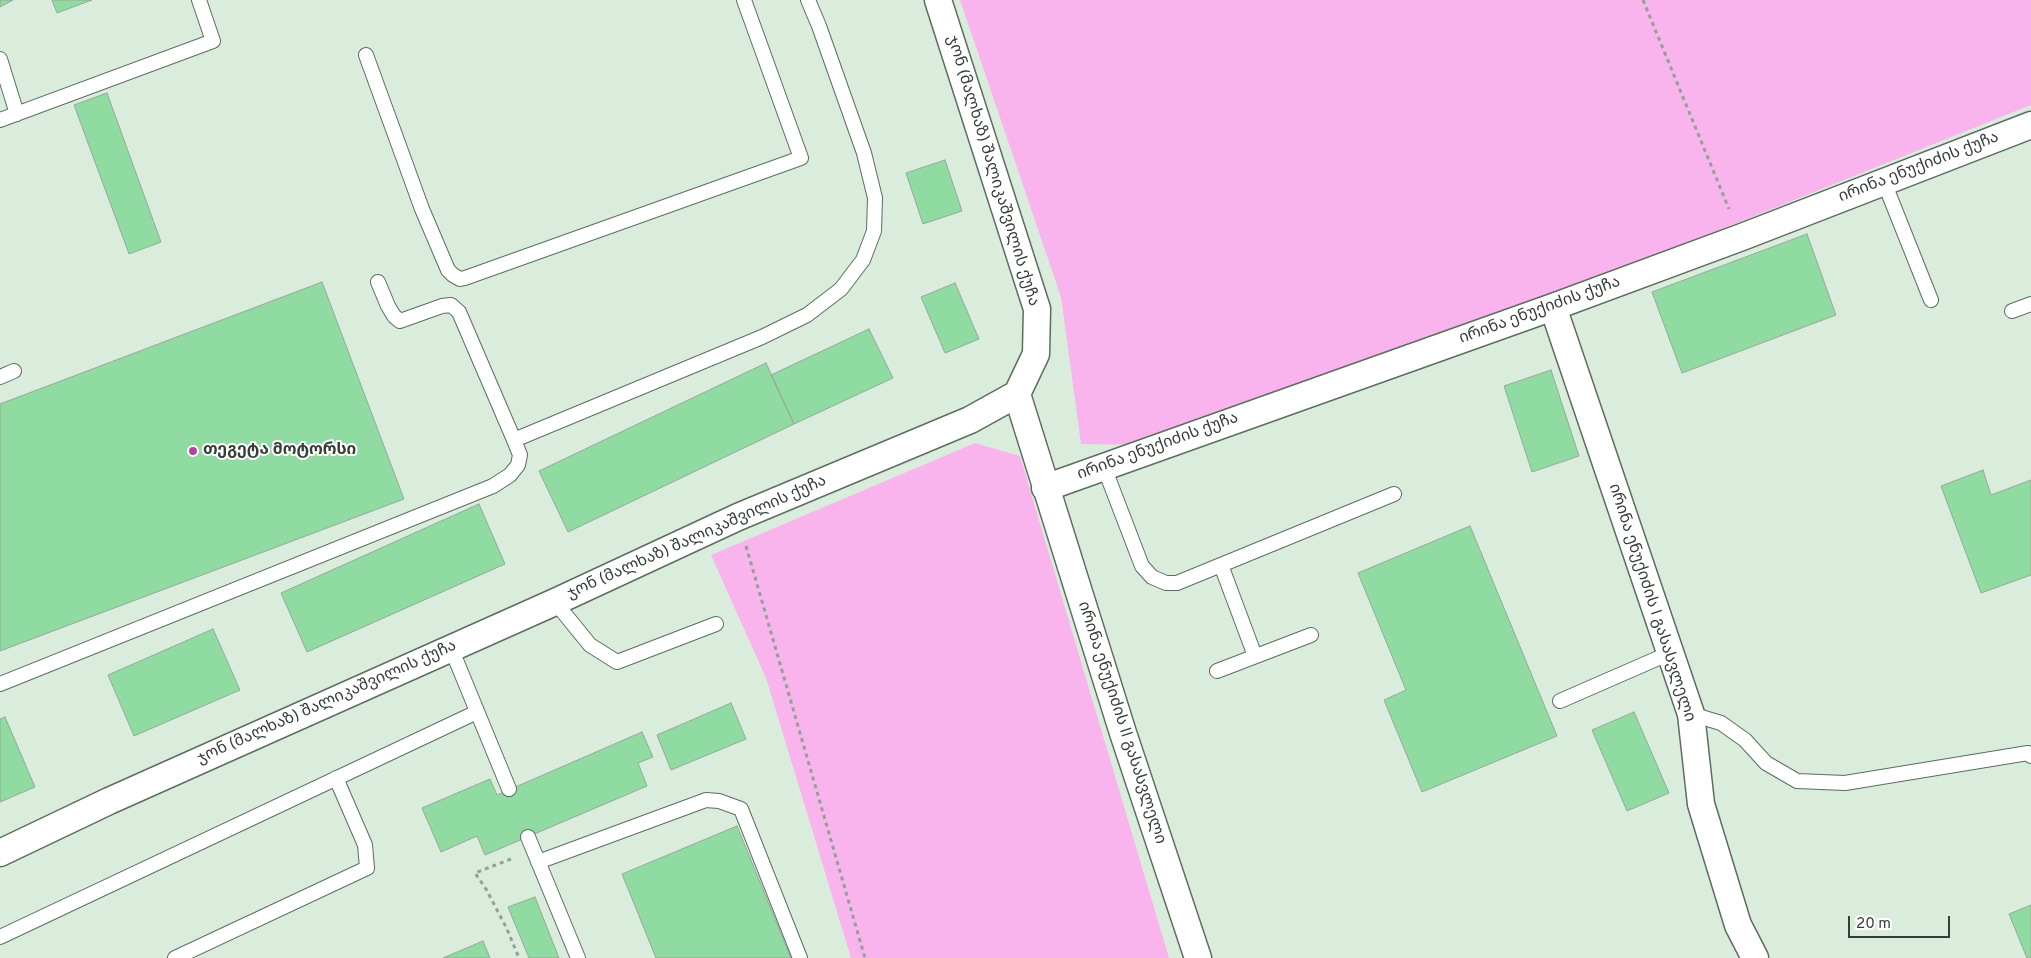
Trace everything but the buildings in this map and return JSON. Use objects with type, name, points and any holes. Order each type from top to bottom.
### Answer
[{"type":"street","name":"ჯონ (მალხაზ) შალიკაშვილის ქუჩა","points":[[0,853],[118,797],[555,602],[738,517],[970,420],[1016,394],[1036,354],[1037,309],[938,0]]},
{"type":"street","name":"ირინა ენუქიძის ქუჩა","points":[[1045,488],[1553,307],[1742,237],[2031,125]]},
{"type":"street","name":"ირინა ენუქიძის I გასასვლელი","points":[[1553,307],[1690,714],[1701,804],[1738,925],[1755,958]]},
{"type":"street","name":"ირინა ენუქიძის II გასასვლელი","points":[[1016,394],[1198,958]]},
{"type":"lane","points":[[0,120],[213,40],[199,0]]},
{"type":"lane","points":[[366,55],[422,209],[448,270],[453,276],[460,279],[800,158],[744,0]]},
{"type":"lane","points":[[514,440],[762,337],[800,318],[841,290],[862,260],[874,231],[875,198],[864,153],[808,0]]},
{"type":"lane","points":[[0,59],[17,114]]},
{"type":"lane","points":[[1884,182],[1931,300]]},
{"type":"lane","points":[[0,684],[493,486],[510,476],[518,465],[520,455],[459,312],[451,305],[442,306],[400,321],[394,316],[388,306],[378,282]]},
{"type":"lane","points":[[2012,311],[2031,304]]},
{"type":"lane","points":[[0,377],[14,371]]},
{"type":"lane","points":[[1104,467],[1142,566],[1152,576],[1166,583],[1177,583],[1394,494]]},
{"type":"lane","points":[[1221,565],[1255,656]]},
{"type":"lane","points":[[555,602],[590,646],[617,662],[716,624]]},
{"type":"lane","points":[[1217,670],[1311,635]]},
{"type":"lane","points":[[451,648],[509,789]]},
{"type":"lane","points":[[1560,701],[1670,653]]},
{"type":"lane","points":[[0,937],[477,712]]},
{"type":"lane","points":[[1690,714],[1721,723],[1745,740],[1766,763],[1797,781],[1845,783],[2030,752]]},
{"type":"lane","points":[[174,958],[367,868],[365,845],[336,778]]},
{"type":"lane","points":[[535,856],[706,800],[719,801],[741,809],[800,958]]},
{"type":"lane","points":[[528,837],[578,958]]},
{"type":"path","points":[[1643,0],[1742,237]]},
{"type":"path","points":[[738,517],[865,958]]},
{"type":"path","points":[[519,958],[507,929],[486,889],[475,873],[535,856]]},
{"type":"shaded area","points":[[960,0],[2031,0],[2031,105],[1645,260],[1138,445],[1081,444],[1061,297]]},
{"type":"shaded area","points":[[975,443],[1020,456],[1169,958],[851,958],[766,678],[711,555]]},
{"type":"place","name":"თეგეტა მოტორსი","points":[[193,451]]}]
